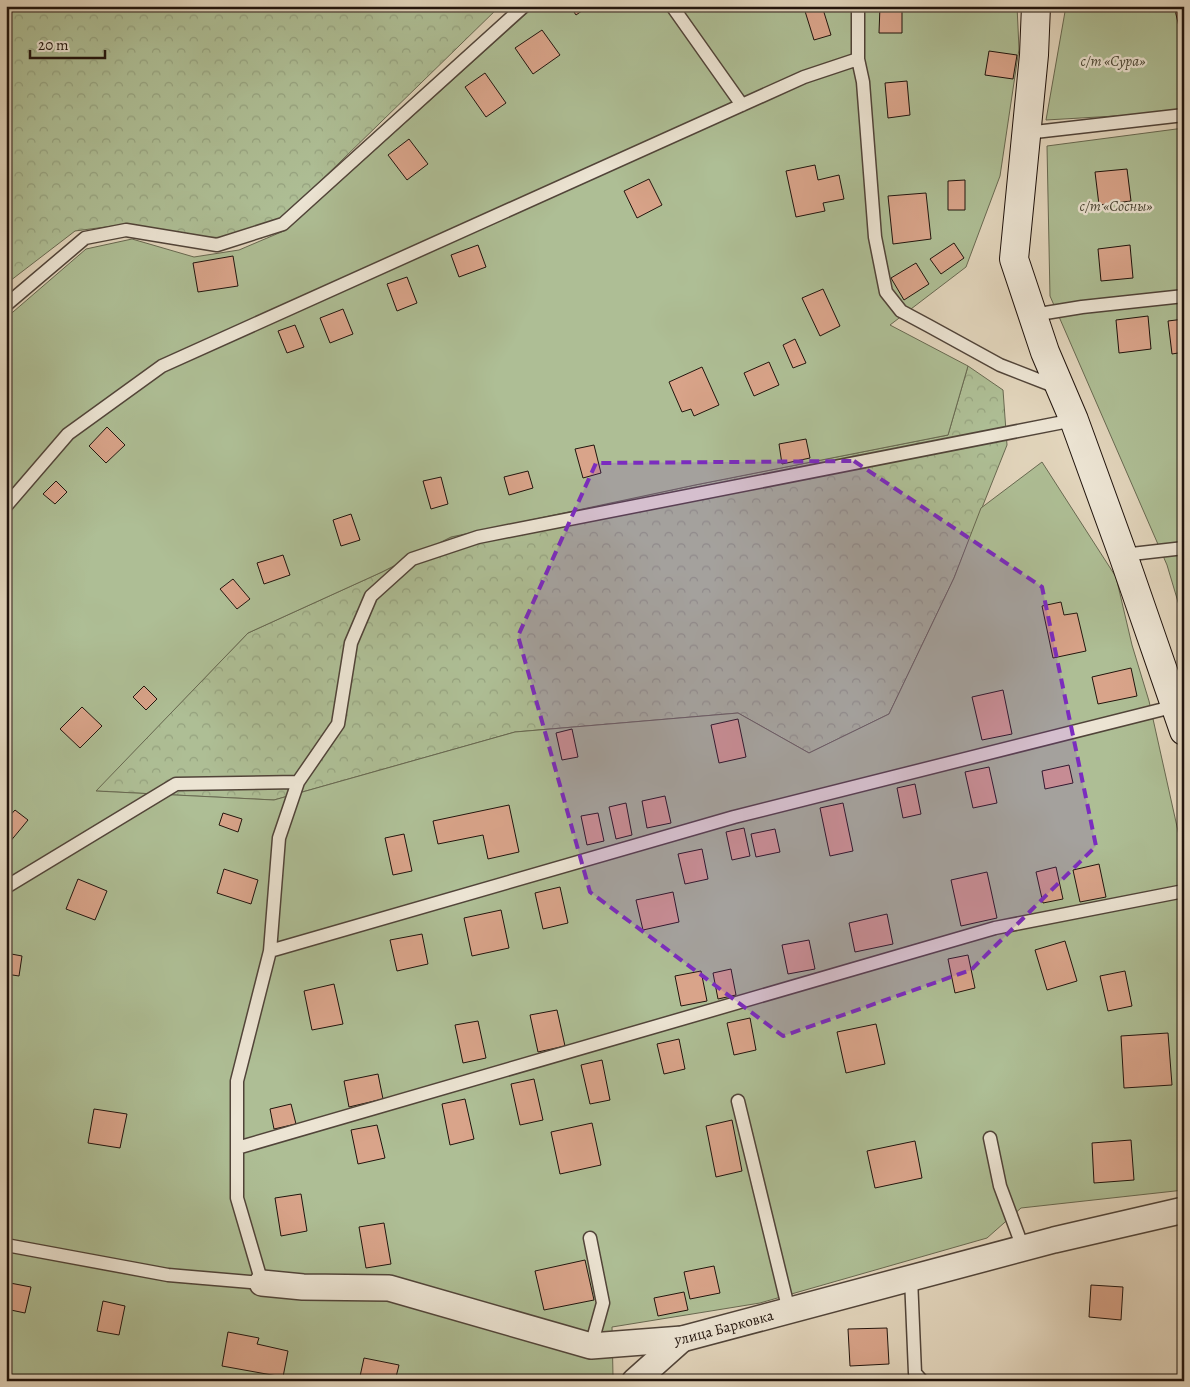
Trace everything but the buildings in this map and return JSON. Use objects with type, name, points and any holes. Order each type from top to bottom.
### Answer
[{"type":"main road","points":[[1036,6],[1034,55],[1014,259],[1045,352],[1074,420],[1184,731]]},
{"type":"street","name":"улица Барковка","points":[[262,1283],[389,1288],[591,1346],[682,1340],[1024,1248],[1184,1210]]},
{"type":"street","points":[[635,1381],[682,1340]]},
{"type":"lane","points":[[6,305],[85,238],[126,230],[216,246],[284,224],[524,6]]},
{"type":"lane","points":[[672,6],[680,21],[742,105]]},
{"type":"lane","points":[[858,6],[858,59],[863,82],[875,237],[886,292],[902,311],[929,326],[1000,365],[1060,388]]},
{"type":"lane","points":[[6,506],[68,434],[162,366],[804,77],[858,59]]},
{"type":"lane","points":[[1026,133],[1184,115]]},
{"type":"lane","points":[[1034,315],[1082,307],[1184,296]]},
{"type":"lane","points":[[6,1245],[168,1275],[262,1283],[237,1198],[236,1081],[270,950],[279,838],[298,782],[338,724],[351,643],[371,596],[412,560],[478,537],[1074,420]]},
{"type":"lane","points":[[1123,555],[1184,548]]},
{"type":"lane","points":[[270,950],[734,817],[1176,706]]},
{"type":"lane","points":[[6,887],[176,784],[298,782]]},
{"type":"lane","points":[[237,1148],[995,928],[1184,891]]},
{"type":"lane","points":[[738,1101],[789,1311]]},
{"type":"lane","points":[[990,1138],[1000,1186],[1024,1248]]},
{"type":"lane","points":[[590,1238],[603,1303],[591,1346]]},
{"type":"lane","points":[[911,1278],[915,1373],[922,1381]]},
{"type":"highlighted area","points":[[854,461],[1042,587],[1096,846],[971,970],[783,1036],[590,892],[518,636],[596,463]]},
{"type":"green space","points":[[6,6],[500,6],[262,238],[191,237],[128,224],[75,231],[6,284]]},
{"type":"green space","points":[[535,6],[1017,6],[1019,49],[1000,176],[966,267],[890,325],[968,366],[948,435],[695,485],[451,537],[382,572],[248,633],[96,791],[274,800],[515,732],[738,713],[809,753],[889,714],[954,578],[981,508],[1042,462],[1116,577],[1132,645],[1149,701],[1184,858],[1184,1190],[1021,1208],[987,1238],[760,1303],[612,1327],[613,1376],[607,1381],[6,1381],[6,318],[86,249],[132,239],[194,257],[239,250],[286,230]]},
{"type":"green space","name":"с/т «Сура»","points":[[1066,6],[1184,6],[1184,112],[1046,120]]},
{"type":"green space","name":"с/т «Сосны»","points":[[1184,128],[1184,622],[1167,565],[1050,296],[1047,146]]},
{"type":"green space","points":[[968,366],[1003,390],[1007,445],[954,578],[889,714],[809,753],[738,713],[515,732],[274,800],[95,791],[248,633],[382,572],[451,537],[695,485],[948,435]]}]
